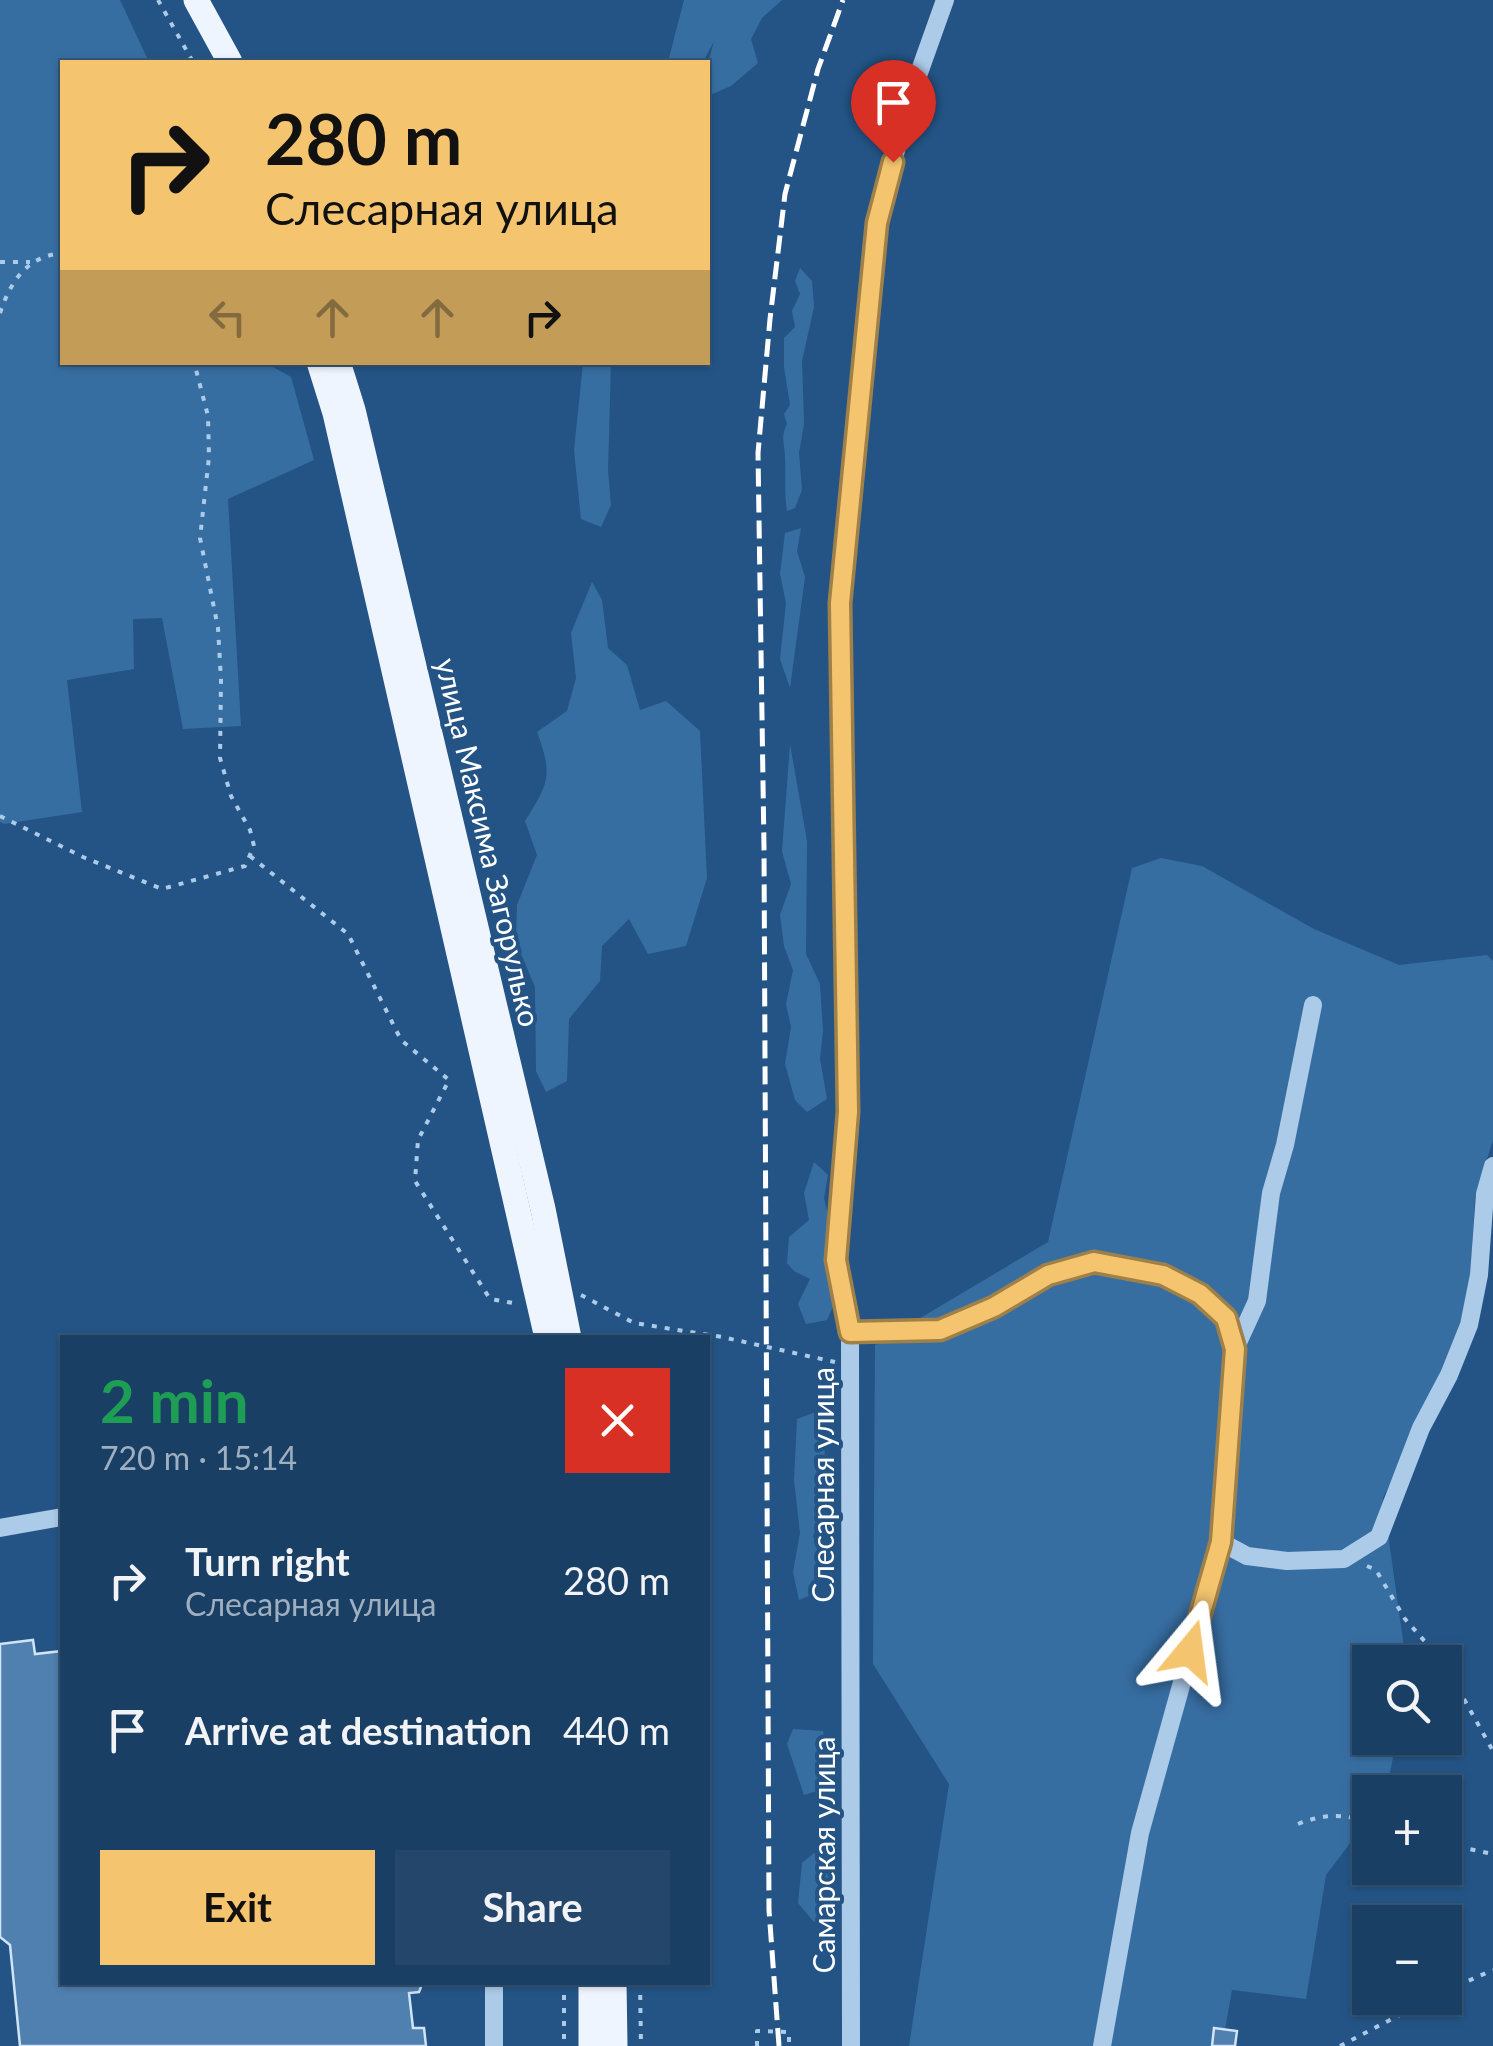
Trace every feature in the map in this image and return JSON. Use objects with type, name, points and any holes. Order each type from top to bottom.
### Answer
[{"type":"main road","points":[[179,0],[210,60]]},
{"type":"main road","points":[[196,0],[229,60]]},
{"type":"main road","name":"улица Максима Загорулько","points":[[320,365],[344,451],[546,1335]]},
{"type":"main road","name":"улица Максима Загорулько","points":[[339,365],[353,410],[543,1209],[569,1335]]},
{"type":"main road","points":[[590,1985],[591,2046]]},
{"type":"main road","points":[[614,1985],[615,2046]]},
{"type":"street","name":"Слесарная улица","points":[[849,1664],[850,1332],[836,1260],[848,1112],[840,603],[877,223],[909,101],[945,0]]},
{"type":"street","points":[[1235,1349],[1257,1301],[1271,1193],[1285,1145],[1313,1005]]},
{"type":"street","points":[[1221,1542],[1247,1556],[1274,1560],[1344,1558],[1379,1537],[1421,1428],[1469,1325],[1479,1275],[1484,1194],[1493,1166]]},
{"type":"street","points":[[850,1332],[940,1330],[994,1307],[1048,1275],[1094,1262],[1163,1275],[1200,1294],[1226,1318],[1235,1349],[1221,1542],[1140,1833],[1102,2046]]},
{"type":"street","points":[[0,1528],[60,1517]]},
{"type":"street","name":"Самарская улица","points":[[849,1664],[851,2046]]},
{"type":"street","points":[[494,1985],[494,2046]]},
{"type":"path","points":[[158,0],[192,60]]},
{"type":"path","points":[[0,262],[30,262],[60,253]]},
{"type":"path","points":[[0,313],[10,284],[30,262]]},
{"type":"path","points":[[0,816],[83,857],[162,889],[245,866],[250,856],[254,846],[250,830],[231,796],[220,758],[218,628],[200,538],[209,456],[208,416],[194,365]]},
{"type":"path","points":[[250,856],[348,934],[402,1040],[449,1080],[418,1140],[415,1181],[490,1299],[523,1304]]},
{"type":"path","points":[[580,1294],[634,1323],[709,1335]]},
{"type":"path","points":[[710,1335],[850,1366]]},
{"type":"path","points":[[1344,1558],[1376,1570],[1405,1619],[1428,1645]]},
{"type":"path","points":[[1462,1696],[1493,1751]]},
{"type":"path","points":[[1298,1824],[1322,1815],[1352,1817]]},
{"type":"path","points":[[1462,1848],[1493,1854]]},
{"type":"path","points":[[1462,1984],[1493,1970]]},
{"type":"path","points":[[564,1985],[564,2046]]},
{"type":"path","points":[[640,1985],[642,2046]]},
{"type":"path","points":[[1340,2046],[1399,2015]]},
{"type":"path","points":[[757,2046],[756,2032],[790,2032],[789,2046]]},
{"type":"shaded area","points":[[0,0],[120,0],[148,60],[60,60],[60,365],[270,365],[291,377],[314,460],[228,499],[241,726],[183,729],[162,618],[133,619],[134,669],[67,680],[82,812],[0,822]]},
{"type":"shaded area","points":[[684,0],[782,0],[762,18],[751,39],[758,63],[731,86],[710,95],[709,60],[714,41],[704,60],[669,60]]},
{"type":"shaded area","points":[[800,268],[812,281],[814,307],[802,361],[802,490],[795,508],[787,511],[783,437],[787,424],[784,414],[790,405],[784,338],[795,327],[792,311],[800,294],[795,281]]},
{"type":"shaded area","points":[[583,365],[611,365],[611,505],[601,527],[581,519],[574,450]]},
{"type":"shaded area","points":[[801,528],[797,551],[805,577],[790,688],[780,659],[786,603],[780,574],[785,533]]},
{"type":"shaded area","points":[[592,582],[602,600],[608,648],[627,665],[640,710],[666,701],[700,731],[707,878],[686,946],[648,954],[629,919],[602,946],[600,981],[569,1019],[567,1081],[546,1092],[536,1071],[535,987],[516,942],[517,905],[537,855],[525,821],[546,778],[537,732],[567,711],[576,678],[571,633]]},
{"type":"shaded area","points":[[790,744],[807,841],[806,954],[820,984],[820,1059],[827,1099],[807,1112],[795,1100],[785,1064],[791,1027],[786,1004],[793,970],[784,946],[780,915],[791,884],[782,851]]},
{"type":"shaded area","points":[[1161,858],[1202,866],[1314,929],[1399,965],[1487,955],[1493,961],[1493,1140],[1475,1197],[1470,1282],[1454,1348],[1383,1498],[1404,1645],[1352,1645],[1352,1755],[1394,1755],[1389,1775],[1352,1775],[1352,1841],[1326,1875],[1306,1999],[1232,1990],[1222,2046],[909,2046],[949,1784],[873,1664],[875,1345],[1048,1242],[1132,868]]},
{"type":"shaded area","points":[[814,1162],[828,1175],[824,1198],[830,1223],[829,1269],[835,1302],[827,1320],[806,1324],[798,1304],[810,1279],[787,1263],[789,1237],[809,1220],[804,1193]]},
{"type":"shaded area","points":[[816,1412],[824,1428],[826,1505],[813,1536],[823,1562],[816,1593],[799,1600],[793,1572],[800,1533],[794,1480],[797,1419]]},
{"type":"shaded area","points":[[793,1729],[823,1731],[829,1759],[824,1789],[804,1795],[787,1744]]},
{"type":"shaded area","points":[[814,1853],[837,1877],[834,1908],[814,1922],[798,1903],[802,1863]]},
{"type":"building","points":[[33,1640],[35,1654],[60,1651],[60,1985],[422,1985],[419,1992],[409,1993],[413,2028],[424,2028],[426,2046],[20,2046],[10,1945],[0,1937],[0,1644]]},
{"type":"building","points":[[1214,2028],[1237,2031],[1235,2046],[1212,2046]]},
{"type":"railway","points":[[779,2046],[769,1910],[764,848],[758,453],[785,194],[818,69],[843,0]]},
{"type":"route","points":[[893,162],[877,223],[840,603],[848,1112],[836,1260],[850,1332],[890,1328],[940,1330],[994,1307],[1048,1275],[1094,1262],[1163,1275],[1200,1294],[1226,1318],[1235,1349],[1221,1542],[1190,1651]]}]
